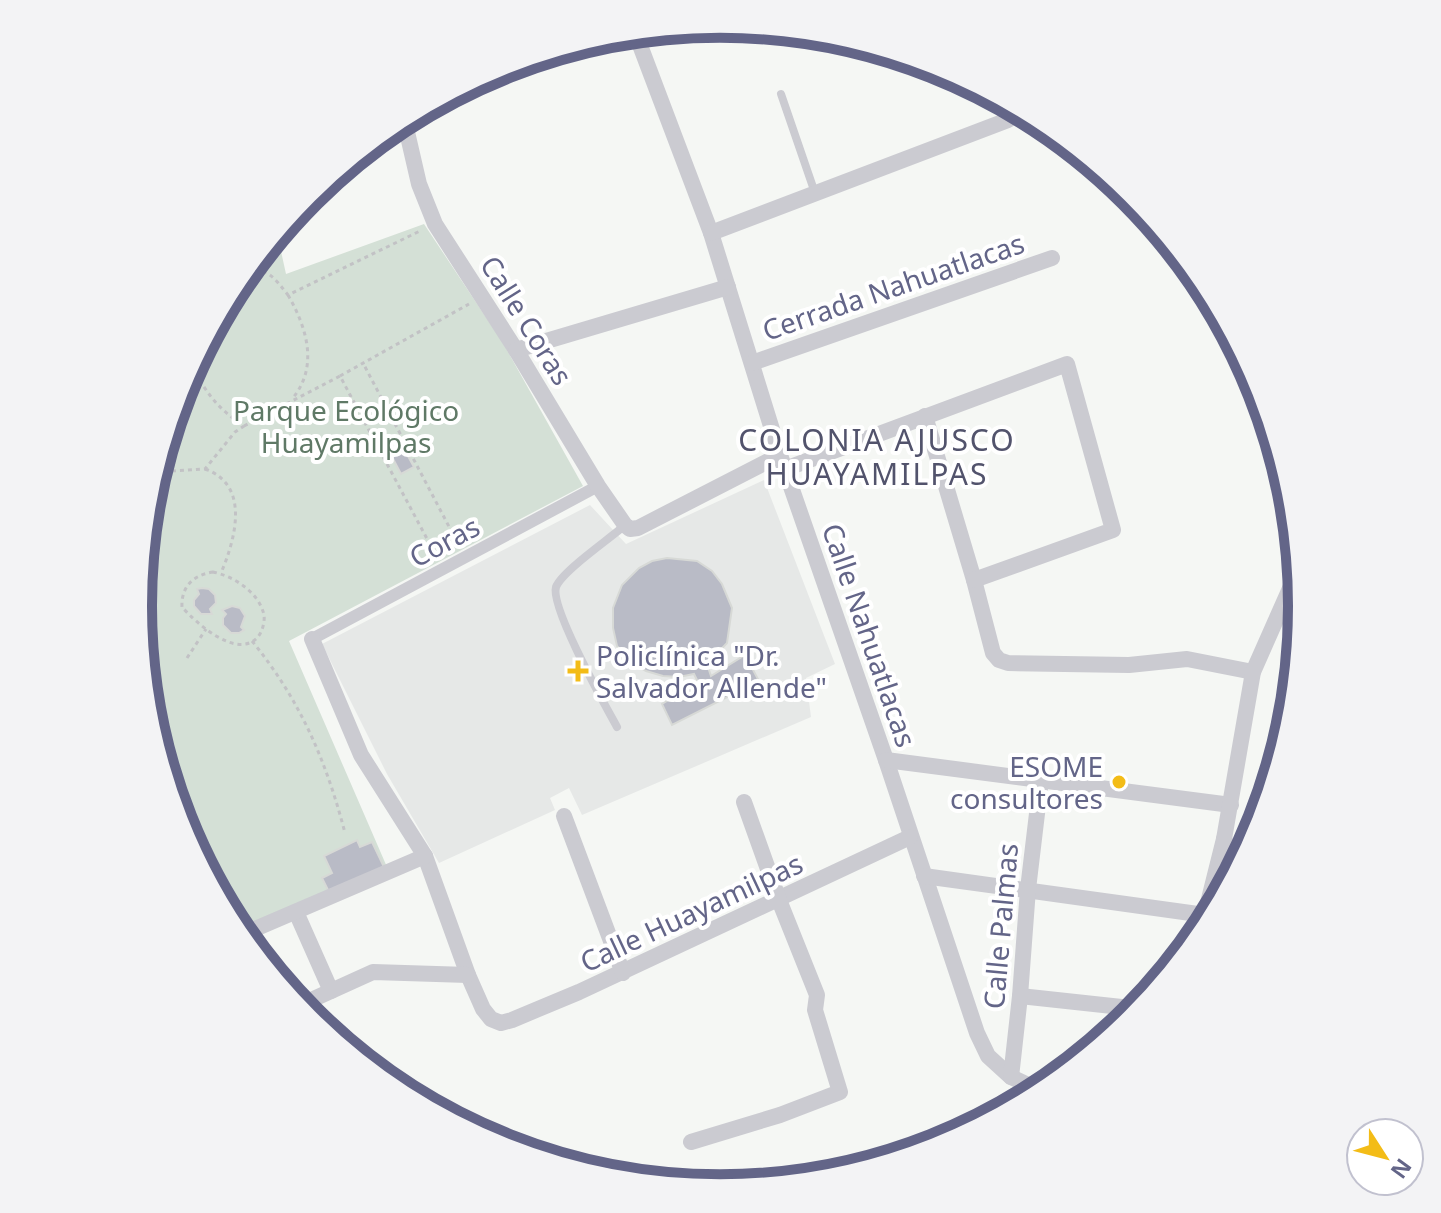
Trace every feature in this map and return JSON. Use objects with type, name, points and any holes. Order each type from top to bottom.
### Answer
[{"type":"street","name":"Calle Nahuatlacas","points":[[640,44],[711,233],[783,462],[977,1033],[988,1056],[1011,1077],[1027,1085]]},
{"type":"street","points":[[711,233],[1008,120]]},
{"type":"street","name":"Calle Coras","points":[[407,133],[419,184],[435,224],[598,486],[632,527]]},
{"type":"street","name":"Cerrada Nahuatlacas","points":[[752,363],[1052,258]]},
{"type":"street","points":[[516,350],[728,287]]},
{"type":"street","points":[[632,527],[783,462],[925,416],[1067,364],[1113,530],[974,580]]},
{"type":"street","points":[[925,416],[993,653],[999,660],[1008,663],[1129,665],[1187,659],[1253,672]]},
{"type":"street","name":"Coras","points":[[312,639],[598,486]]},
{"type":"street","points":[[1210,896],[1231,805],[1253,672],[1289,591]]},
{"type":"street","points":[[311,1000],[373,972],[468,975],[425,856],[361,755],[312,639]]},
{"type":"street","points":[[886,760],[1231,805]]},
{"type":"street","name":"Calle Palmas","points":[[1011,1077],[1041,780]]},
{"type":"street","points":[[691,1142],[780,1115],[840,1092],[815,1010],[817,995],[744,802]]},
{"type":"street","points":[[564,816],[623,973]]},
{"type":"street","name":"Calle Huayamilpas","points":[[468,975],[483,1009],[491,1019],[501,1023],[512,1020],[623,973],[910,837]]},
{"type":"street","points":[[1224,839],[1232,855]]},
{"type":"street","points":[[253,930],[425,856]]},
{"type":"street","points":[[924,876],[1198,914]]},
{"type":"street","points":[[296,912],[331,991]]},
{"type":"street","points":[[1020,996],[1123,1007]]},
{"type":"lane","points":[[781,94],[816,193]]},
{"type":"lane","points":[[617,727],[581,660],[556,599],[556,587],[564,575],[632,527]]},
{"type":"path","points":[[288,295],[435,224]]},
{"type":"path","points":[[262,270],[274,276],[297,311],[306,334],[309,354],[301,388],[282,406]]},
{"type":"path","points":[[205,469],[235,432],[244,426],[471,303]]},
{"type":"path","points":[[340,376],[433,550],[455,538],[363,363]]},
{"type":"path","points":[[199,380],[218,407],[244,426]]},
{"type":"path","points":[[168,471],[205,469],[215,473],[229,487],[235,506],[235,527],[231,549],[221,573]]},
{"type":"path","points":[[213,572],[221,573],[247,589],[264,615],[263,629],[256,639],[245,645],[235,644],[206,629],[182,607],[182,597],[187,585],[197,576],[213,572]]},
{"type":"path","points":[[187,658],[206,629]]},
{"type":"path","points":[[252,641],[307,722],[336,796],[345,833]]},
{"type":"shaded area","name":"Policlínica \"Dr. Salvador Allende\"","points":[[764,480],[835,664],[806,678],[811,717],[582,815],[569,788],[550,798],[555,810],[439,863],[387,774],[322,644],[590,505],[626,544]]},
{"type":"green space","name":"Parque Ecológico Huayamilpas","points":[[424,224],[503,343],[583,486],[289,641],[387,867],[250,924],[228,891],[195,824],[171,754],[153,644],[153,569],[171,459],[195,389],[228,322],[280,247],[286,274]]},
{"type":"building","points":[[403,447],[414,467],[401,474],[390,453]]},
{"type":"building","points":[[667,558],[697,561],[712,571],[722,584],[732,608],[727,643],[707,664],[711,676],[745,655],[759,681],[672,725],[662,704],[698,682],[694,674],[663,676],[646,671],[631,662],[617,646],[613,628],[613,608],[622,585],[639,568]]},
{"type":"building","points":[[197,589],[209,589],[215,595],[216,603],[210,609],[212,614],[201,614],[194,606],[199,594]]},
{"type":"building","points":[[232,606],[240,608],[245,616],[241,627],[244,630],[239,633],[231,633],[223,625],[226,614],[222,610]]},
{"type":"building","points":[[357,840],[360,847],[372,842],[384,867],[329,892],[322,878],[332,873],[324,856]]},
{"type":"place","name":"Policlínica \"Dr. Salvador Allende\"","points":[[578,671]]},
{"type":"place","name":"ESOME consultores","points":[[1119,782]]},
{"type":"district","name":"COLONIA AJUSCO HUAYAMILPAS","points":[[877,456]]}]
